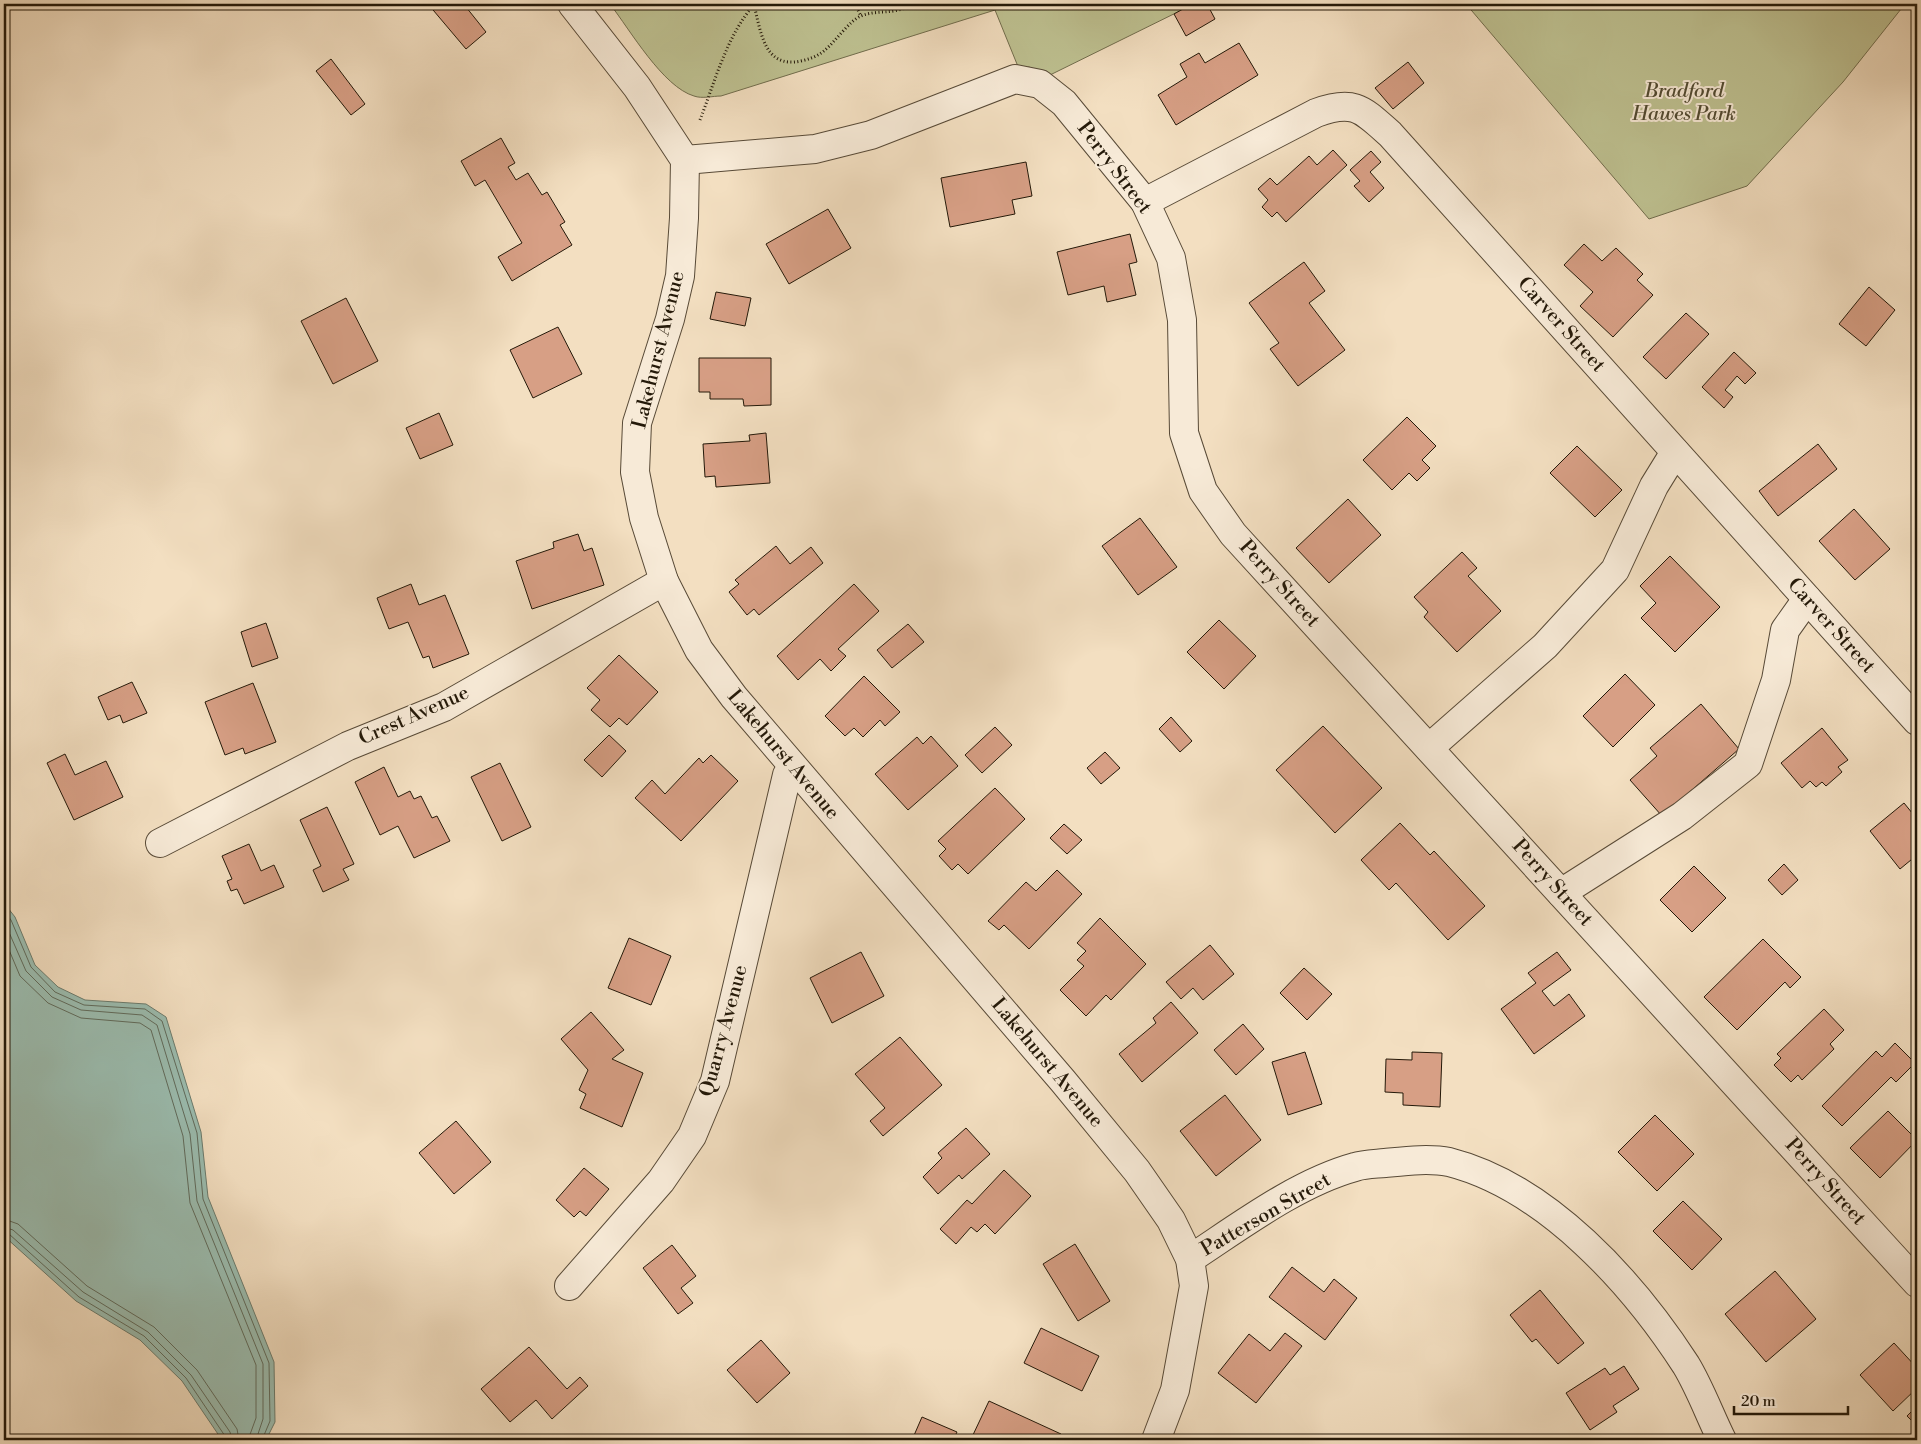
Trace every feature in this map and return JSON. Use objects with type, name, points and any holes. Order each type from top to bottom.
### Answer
[{"type":"street","points":[[572,4],[636,87],[685,160]]},
{"type":"street","name":"Perry Street","points":[[685,160],[824,147],[871,136],[1015,79],[1040,84],[1064,103],[1145,202],[1171,258],[1182,320],[1181,389],[1184,433],[1203,491],[1233,534],[1917,1283]]},
{"type":"street","name":"Carver Street","points":[[1145,202],[1316,113],[1335,106],[1354,107],[1370,117],[1390,134],[1917,721]]},
{"type":"street","name":"Lakehurst Avenue","points":[[685,160],[680,276],[670,320],[637,423],[635,472],[644,518],[664,581],[699,650],[734,697],[792,767],[1063,1080],[1137,1171],[1172,1220],[1190,1259],[1194,1286],[1175,1390],[1156,1440]]},
{"type":"street","points":[[1429,748],[1545,646],[1615,570],[1654,486],[1675,452]]},
{"type":"street","name":"Crest Avenue","points":[[160,843],[348,746],[444,707],[664,581]]},
{"type":"street","points":[[1561,893],[1682,816],[1748,764],[1776,680],[1784,630],[1807,599]]},
{"type":"street","name":"Quarry Avenue","points":[[570,1286],[661,1181],[692,1136],[715,1081],[788,775],[792,767]]},
{"type":"street","name":"Patterson Street","points":[[1190,1259],[1310,1184],[1355,1166],[1406,1160],[1448,1162],[1491,1177],[1534,1201],[1575,1234],[1611,1270],[1656,1322],[1687,1367],[1722,1440]]},
{"type":"path","points":[[685,160],[737,30],[755,4]]},
{"type":"path","points":[[755,4],[763,40],[770,53],[781,62],[790,63],[812,58],[824,52],[860,16],[904,10],[913,4]]},
{"type":"path","points":[[856,4],[860,16]]},
{"type":"green space","points":[[610,4],[1194,4],[1050,75],[1029,67],[1019,69],[995,10],[721,96],[697,97],[682,91],[659,70]]},
{"type":"green space","name":"Bradford Hawes Park","points":[[1466,4],[1905,4],[1843,82],[1747,186],[1649,219]]},
{"type":"water","points":[[4,903],[15,917],[35,965],[58,987],[85,1000],[146,1004],[166,1017],[201,1132],[208,1197],[274,1362],[275,1422],[266,1440],[222,1440],[182,1381],[140,1340],[76,1301],[4,1236]]},
{"type":"building","points":[[428,4],[470,4],[466,7],[486,32],[466,49]]},
{"type":"building","points":[[1192,4],[1207,4],[1215,19],[1186,36],[1174,14]]},
{"type":"building","points":[[1239,43],[1258,75],[1176,125],[1158,95],[1187,77],[1180,64],[1199,53],[1205,63]]},
{"type":"building","points":[[331,59],[365,104],[351,115],[316,71]]},
{"type":"building","points":[[1408,62],[1424,83],[1393,109],[1375,88]]},
{"type":"building","points":[[501,138],[515,163],[508,167],[516,180],[528,173],[542,195],[547,192],[565,222],[560,225],[572,245],[512,281],[498,257],[522,243],[485,180],[475,186],[461,161]]},
{"type":"building","points":[[1333,150],[1347,165],[1286,222],[1277,212],[1272,217],[1262,207],[1268,200],[1258,189],[1270,178],[1277,185],[1309,156],[1317,165]]},
{"type":"building","points":[[1371,151],[1381,162],[1370,172],[1384,188],[1369,202],[1354,186],[1360,181],[1350,170]]},
{"type":"building","points":[[1026,162],[1032,196],[1012,200],[1015,214],[950,227],[941,178]]},
{"type":"building","points":[[828,209],[851,248],[789,284],[766,244]]},
{"type":"building","points":[[1130,234],[1137,262],[1129,264],[1136,295],[1107,302],[1104,286],[1068,295],[1057,252]]},
{"type":"building","points":[[1584,244],[1602,261],[1616,248],[1643,274],[1637,280],[1653,295],[1613,337],[1580,306],[1593,292],[1564,265]]},
{"type":"building","points":[[1304,262],[1325,291],[1309,303],[1345,350],[1298,386],[1270,349],[1279,343],[1249,303]]},
{"type":"building","points":[[1869,287],[1895,310],[1866,346],[1839,324]]},
{"type":"building","points":[[716,292],[751,298],[745,326],[710,319]]},
{"type":"building","points":[[346,298],[378,361],[333,384],[301,321]]},
{"type":"building","points":[[1686,313],[1709,334],[1666,379],[1643,357]]},
{"type":"building","points":[[558,327],[582,374],[533,398],[510,350]]},
{"type":"building","points":[[1734,352],[1756,373],[1745,384],[1737,376],[1725,390],[1733,397],[1724,408],[1702,387]]},
{"type":"building","points":[[699,358],[771,358],[771,405],[744,406],[743,399],[710,399],[710,392],[699,392]]},
{"type":"building","points":[[439,413],[453,445],[420,459],[406,428]]},
{"type":"building","points":[[1407,417],[1436,446],[1422,460],[1430,468],[1417,481],[1409,473],[1392,490],[1363,460]]},
{"type":"building","points":[[766,433],[770,483],[716,487],[715,476],[705,477],[703,444],[750,441],[749,435]]},
{"type":"building","points":[[1818,444],[1837,469],[1778,516],[1759,491]]},
{"type":"building","points":[[1577,446],[1622,490],[1595,517],[1550,473]]},
{"type":"building","points":[[1348,499],[1381,535],[1329,583],[1296,548]]},
{"type":"building","points":[[1854,509],[1890,549],[1855,580],[1819,541]]},
{"type":"building","points":[[1140,518],[1177,567],[1138,595],[1102,546]]},
{"type":"building","points":[[578,534],[584,551],[592,548],[604,585],[532,609],[516,561],[554,548],[553,542]]},
{"type":"building","points":[[776,546],[790,564],[811,547],[823,563],[759,615],[754,609],[747,615],[729,592],[739,584],[735,580]]},
{"type":"building","points":[[1462,552],[1477,568],[1468,576],[1501,611],[1457,652],[1424,617],[1428,612],[1414,597]]},
{"type":"building","points":[[1670,556],[1720,607],[1675,652],[1641,618],[1656,603],[1640,586]]},
{"type":"building","points":[[411,584],[419,605],[445,595],[469,654],[433,668],[429,656],[423,658],[408,622],[389,629],[377,598]]},
{"type":"building","points":[[854,584],[879,611],[838,649],[846,656],[831,671],[820,659],[798,680],[777,656]]},
{"type":"building","points":[[1219,620],[1256,656],[1224,689],[1187,652]]},
{"type":"building","points":[[266,623],[278,658],[252,667],[241,632]]},
{"type":"building","points":[[908,624],[924,642],[892,668],[877,650]]},
{"type":"building","points":[[619,655],[658,692],[627,725],[619,718],[610,727],[591,710],[600,700],[587,688]]},
{"type":"building","points":[[1625,674],[1655,705],[1613,747],[1583,716]]},
{"type":"building","points":[[864,676],[900,712],[885,726],[880,720],[863,737],[854,728],[845,736],[825,716]]},
{"type":"building","points":[[132,682],[147,713],[123,723],[120,715],[108,720],[98,697]]},
{"type":"building","points":[[253,683],[276,742],[245,754],[243,748],[225,755],[205,702]]},
{"type":"building","points":[[1701,704],[1739,749],[1662,816],[1630,780],[1657,756],[1650,748]]},
{"type":"building","points":[[1171,717],[1192,741],[1180,752],[1159,729]]},
{"type":"building","points":[[1323,726],[1382,788],[1335,833],[1276,770]]},
{"type":"building","points":[[995,727],[1012,745],[982,773],[965,755]]},
{"type":"building","points":[[1822,728],[1848,760],[1838,767],[1842,772],[1826,786],[1822,782],[1816,787],[1810,781],[1802,788],[1781,763]]},
{"type":"building","points":[[609,735],[626,751],[602,777],[584,760]]},
{"type":"building","points":[[931,736],[958,766],[908,810],[875,774],[917,737],[923,744]]},
{"type":"building","points":[[1105,752],[1120,768],[1101,784],[1087,768]]},
{"type":"building","points":[[65,754],[75,775],[106,761],[123,797],[74,820],[47,763]]},
{"type":"building","points":[[711,755],[738,781],[681,841],[635,798],[652,780],[665,794],[699,758],[703,763]]},
{"type":"building","points":[[500,763],[531,827],[502,841],[471,777]]},
{"type":"building","points":[[384,767],[398,797],[410,791],[414,799],[421,796],[432,818],[437,816],[450,841],[414,858],[398,826],[380,835],[355,782]]},
{"type":"building","points":[[995,788],[1025,819],[968,874],[958,864],[952,870],[939,856],[946,849],[938,841]]},
{"type":"building","points":[[1904,803],[1917,819],[1917,855],[1900,869],[1870,831]]},
{"type":"building","points":[[327,807],[354,864],[343,869],[349,880],[323,892],[313,870],[321,866],[300,820]]},
{"type":"building","points":[[1400,823],[1430,855],[1434,851],[1485,906],[1448,940],[1396,883],[1389,890],[1361,860]]},
{"type":"building","points":[[1064,824],[1082,840],[1067,854],[1050,838]]},
{"type":"building","points":[[249,844],[261,871],[274,865],[284,887],[244,904],[237,889],[231,891],[227,881],[232,879],[222,856]]},
{"type":"building","points":[[1784,864],[1798,880],[1782,895],[1768,880]]},
{"type":"building","points":[[1694,866],[1726,898],[1692,932],[1660,900]]},
{"type":"building","points":[[1057,870],[1082,894],[1029,949],[1004,925],[999,930],[988,921],[1026,882],[1036,891]]},
{"type":"building","points":[[1100,918],[1146,964],[1111,1000],[1106,995],[1086,1016],[1060,990],[1084,966],[1077,960],[1086,951],[1077,943]]},
{"type":"building","points":[[629,938],[671,956],[651,1005],[608,988]]},
{"type":"building","points":[[1763,939],[1801,977],[1790,988],[1785,982],[1737,1030],[1704,997]]},
{"type":"building","points":[[1210,945],[1234,974],[1203,1000],[1193,988],[1181,999],[1166,982]]},
{"type":"building","points":[[861,952],[884,996],[832,1023],[810,978]]},
{"type":"building","points":[[1557,952],[1571,970],[1542,991],[1554,1006],[1569,994],[1585,1016],[1534,1054],[1501,1009],[1536,983],[1528,973]]},
{"type":"building","points":[[1304,968],[1332,994],[1307,1020],[1280,993]]},
{"type":"building","points":[[1171,1002],[1198,1033],[1142,1082],[1119,1054],[1156,1023],[1153,1018]]},
{"type":"building","points":[[1824,1009],[1844,1030],[1830,1044],[1834,1049],[1802,1080],[1798,1075],[1791,1082],[1774,1065],[1781,1058],[1777,1054]]},
{"type":"building","points":[[591,1012],[624,1050],[612,1059],[643,1073],[622,1127],[580,1108],[586,1094],[579,1090],[588,1070],[561,1039]]},
{"type":"building","points":[[1243,1024],[1264,1049],[1236,1075],[1214,1050]]},
{"type":"building","points":[[900,1037],[942,1085],[883,1136],[870,1121],[885,1108],[855,1074]]},
{"type":"building","points":[[1895,1043],[1915,1063],[1896,1082],[1891,1077],[1842,1126],[1822,1106],[1876,1051],[1882,1057]]},
{"type":"building","points":[[1305,1052],[1322,1104],[1288,1115],[1272,1062]]},
{"type":"building","points":[[1412,1052],[1442,1053],[1440,1107],[1403,1105],[1403,1093],[1385,1092],[1386,1059],[1412,1060]]},
{"type":"building","points":[[1225,1095],[1261,1140],[1216,1176],[1180,1131]]},
{"type":"building","points":[[1888,1111],[1917,1140],[1880,1178],[1850,1148]]},
{"type":"building","points":[[1655,1115],[1694,1154],[1657,1191],[1618,1152]]},
{"type":"building","points":[[456,1121],[491,1162],[454,1194],[419,1153]]},
{"type":"building","points":[[966,1128],[990,1154],[962,1179],[959,1175],[938,1194],[923,1177],[942,1158],[938,1153]]},
{"type":"building","points":[[584,1168],[609,1189],[586,1216],[580,1211],[574,1217],[556,1200]]},
{"type":"building","points":[[1004,1170],[1031,1196],[995,1234],[985,1224],[977,1232],[971,1227],[956,1244],[940,1229],[967,1200],[972,1204]]},
{"type":"building","points":[[1683,1201],[1722,1239],[1692,1270],[1653,1231]]},
{"type":"building","points":[[1075,1244],[1110,1301],[1078,1321],[1043,1264]]},
{"type":"building","points":[[672,1245],[696,1276],[681,1288],[693,1303],[678,1314],[643,1268]]},
{"type":"building","points":[[1292,1267],[1324,1292],[1334,1279],[1357,1298],[1325,1340],[1269,1297]]},
{"type":"building","points":[[1775,1271],[1816,1319],[1766,1362],[1725,1314]]},
{"type":"building","points":[[1540,1290],[1584,1343],[1558,1364],[1536,1339],[1532,1342],[1510,1315]]},
{"type":"building","points":[[1041,1328],[1099,1356],[1082,1391],[1024,1363]]},
{"type":"building","points":[[1285,1333],[1302,1346],[1256,1403],[1218,1373],[1249,1334],[1270,1351]]},
{"type":"building","points":[[761,1340],[790,1373],[757,1403],[727,1370]]},
{"type":"building","points":[[1894,1343],[1917,1368],[1917,1388],[1893,1411],[1860,1375]]},
{"type":"building","points":[[529,1347],[567,1389],[580,1377],[588,1386],[552,1419],[536,1400],[510,1422],[481,1389]]},
{"type":"building","points":[[1624,1366],[1639,1389],[1613,1406],[1617,1412],[1590,1430],[1566,1393],[1605,1368],[1610,1375]]},
{"type":"building","points":[[989,1401],[1061,1434],[1059,1440],[978,1440],[972,1437]]},
{"type":"building","points":[[1917,1406],[1917,1426],[1907,1416]]},
{"type":"building","points":[[922,1417],[957,1432],[953,1440],[912,1440]]},
{"type":"building","points":[[1228,1435],[1235,1440],[1225,1440]]}]
